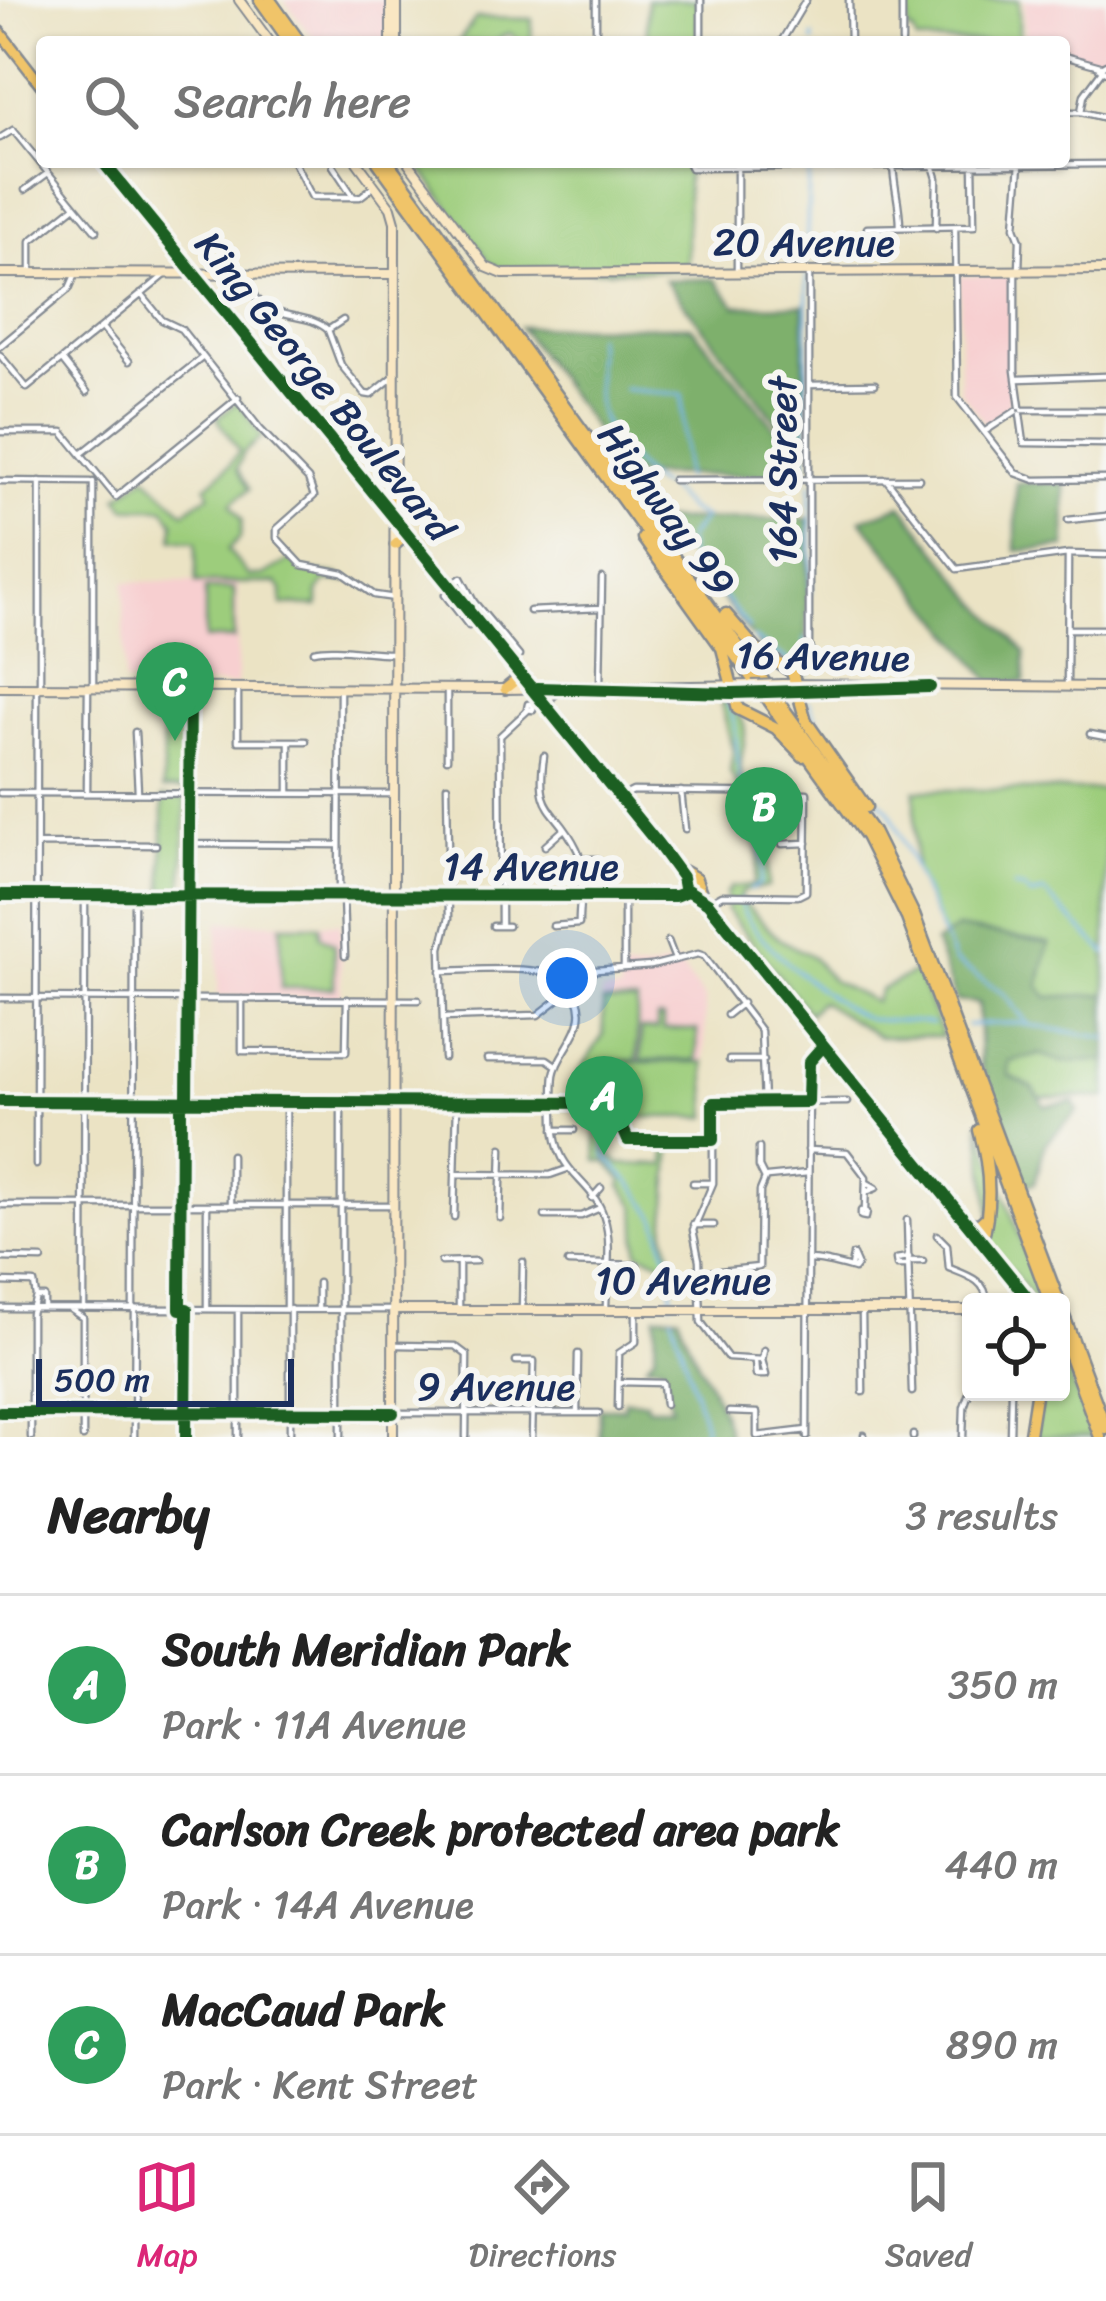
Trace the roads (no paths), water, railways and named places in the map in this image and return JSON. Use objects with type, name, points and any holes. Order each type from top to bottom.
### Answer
[{"type":"highway","points":[[260,0],[286,36]]},
{"type":"highway","points":[[270,0],[296,36]]},
{"type":"highway","name":"Highway 99","points":[[382,168],[872,846],[903,909],[1054,1293]]},
{"type":"highway","name":"Highway 99","points":[[392,168],[868,823],[903,887],[926,944],[1055,1293]]},
{"type":"highway","points":[[555,405],[722,648],[740,711],[770,725],[790,742],[872,846]]},
{"type":"highway","points":[[637,504],[751,645],[788,668],[809,725],[889,848],[926,944]]},
{"type":"highway","points":[[944,1018],[983,1145],[989,1208],[982,1242]]},
{"type":"highway","points":[[964,1220],[981,1224],[989,1208]]},
{"type":"highway","points":[[1070,1329],[1106,1405]]},
{"type":"highway","name":"Highway 99","points":[[1070,1335],[1106,1429]]},
{"type":"highway","points":[[1070,1360],[1097,1437]]},
{"type":"main road","points":[[0,32],[36,80]]},
{"type":"main road","points":[[0,42],[36,81]]},
{"type":"main road","name":"King George Boulevard","points":[[108,168],[619,795]]},
{"type":"main road","points":[[380,502],[389,502],[396,495]]},
{"type":"main road","points":[[395,545],[401,539],[412,540]]},
{"type":"main road","name":"King George Boulevard","points":[[452,590],[1024,1293]]},
{"type":"main road","points":[[505,689],[515,681],[516,673]]},
{"type":"main road","points":[[548,704],[549,696],[557,691]]},
{"type":"main road","points":[[1029,1437],[1035,1401]]},
{"type":"street","points":[[239,0],[266,36]]},
{"type":"street","points":[[394,0],[394,36]]},
{"type":"street","points":[[596,0],[596,36]]},
{"type":"street","points":[[701,0],[701,36]]},
{"type":"street","points":[[785,36],[806,0]]},
{"type":"street","points":[[849,0],[850,36]]},
{"type":"street","points":[[902,0],[902,36]]},
{"type":"street","points":[[1070,58],[1103,68],[1084,95],[1081,112]]},
{"type":"street","points":[[1070,112],[1106,118]]},
{"type":"street","points":[[0,138],[13,130],[36,158]]},
{"type":"street","points":[[1070,164],[1106,164],[1106,153]]},
{"type":"street","points":[[44,168],[96,231]]},
{"type":"street","points":[[297,168],[312,196],[354,197],[375,186]]},
{"type":"street","points":[[333,168],[354,197]]},
{"type":"street","points":[[362,168],[391,208],[394,222],[393,1437]]},
{"type":"street","name":"20 Avenue","points":[[412,168],[486,267],[503,274],[1106,270]]},
{"type":"street","points":[[737,168],[737,273]]},
{"type":"street","points":[[893,168],[901,201],[900,228]]},
{"type":"street","points":[[933,168],[936,228]]},
{"type":"street","points":[[867,228],[974,226],[973,168]]},
{"type":"street","points":[[1020,168],[1015,227],[1019,237],[1022,441],[1106,444]]},
{"type":"street","points":[[25,190],[48,173]]},
{"type":"street","points":[[31,273],[31,241],[75,206]]},
{"type":"street","points":[[956,228],[955,392],[1016,473],[1030,479],[1106,479]]},
{"type":"street","name":"164 Street","points":[[809,272],[809,646],[817,667]]},
{"type":"street","points":[[0,273],[395,274]]},
{"type":"street","points":[[0,346],[69,289],[76,273]]},
{"type":"street","points":[[0,355],[27,388],[167,274]]},
{"type":"street","points":[[249,274],[250,286],[272,312],[284,318],[310,318],[328,330],[341,365],[369,395],[395,375]]},
{"type":"street","points":[[141,294],[162,320],[181,329],[314,490],[311,502],[278,529],[278,538],[302,566],[343,573],[374,595],[395,598]]},
{"type":"street","points":[[328,330],[343,320]]},
{"type":"street","points":[[101,327],[129,361]]},
{"type":"street","points":[[81,454],[203,357]]},
{"type":"street","points":[[62,360],[87,392]]},
{"type":"street","points":[[1018,379],[1106,376]]},
{"type":"street","points":[[384,384],[395,393]]},
{"type":"street","points":[[809,385],[875,384]]},
{"type":"street","points":[[0,432],[63,432],[96,480],[116,497],[238,398]]},
{"type":"street","points":[[984,432],[1020,410],[1106,410]]},
{"type":"street","points":[[886,479],[957,568],[1067,554],[1106,555]]},
{"type":"street","points":[[674,480],[919,479]]},
{"type":"street","points":[[0,481],[96,480]]},
{"type":"street","points":[[87,793],[96,480]]},
{"type":"street","points":[[36,1165],[40,481]]},
{"type":"street","points":[[1068,520],[1106,516]]},
{"type":"street","points":[[1067,554],[1067,687]]},
{"type":"street","points":[[597,688],[602,578]]},
{"type":"street","points":[[469,626],[445,595],[462,580],[474,602],[519,656]]},
{"type":"street","points":[[530,611],[600,608]]},
{"type":"street","points":[[1068,629],[1106,629]]},
{"type":"street","points":[[314,651],[396,653]]},
{"type":"street","points":[[649,691],[664,686]]},
{"type":"street","name":"16 Avenue","points":[[0,687],[731,689]]},
{"type":"street","name":"16 Avenue","points":[[532,688],[1106,687]]},
{"type":"street","points":[[186,1437],[180,1205],[188,999],[190,688]]},
{"type":"street","points":[[238,688],[238,741],[306,741]]},
{"type":"street","points":[[340,688],[339,844],[345,956]]},
{"type":"street","points":[[447,688],[447,759]]},
{"type":"street","points":[[501,926],[500,736],[529,710]]},
{"type":"street","points":[[135,732],[138,793]]},
{"type":"street","points":[[1090,734],[1106,737]]},
{"type":"street","points":[[289,741],[289,793]]},
{"type":"street","points":[[544,756],[543,802],[580,859],[579,924],[553,926]]},
{"type":"street","points":[[444,1058],[441,971],[442,943],[449,923],[447,786]]},
{"type":"street","points":[[619,795],[633,791],[806,791],[806,892],[798,896],[722,895],[706,901]]},
{"type":"street","points":[[681,791],[685,829]]},
{"type":"street","points":[[0,793],[395,794]]},
{"type":"street","points":[[544,846],[563,830]]},
{"type":"street","points":[[782,844],[808,843]]},
{"type":"street","points":[[37,844],[156,844]]},
{"type":"street","points":[[189,844],[339,844]]},
{"type":"street","points":[[580,859],[598,859]]},
{"type":"street","name":"14 Avenue","points":[[0,895],[666,896],[689,885]]},
{"type":"street","points":[[84,1309],[85,895]]},
{"type":"street","points":[[134,895],[134,1437]]},
{"type":"street","points":[[624,896],[624,968]]},
{"type":"street","points":[[668,941],[675,959]]},
{"type":"street","points":[[442,1018],[538,1015],[596,970],[651,966],[698,954],[761,1031],[764,1102]]},
{"type":"street","points":[[441,971],[545,972],[572,989],[578,1031],[557,1066],[554,1130],[567,1169],[600,1208],[606,1223],[606,1310]]},
{"type":"street","points":[[0,998],[418,1000]]},
{"type":"street","points":[[242,999],[242,1051],[326,1052],[346,1052],[346,999]]},
{"type":"street","points":[[727,1015],[742,1003]]},
{"type":"street","points":[[729,1412],[758,1413],[757,1436],[807,1434],[809,1062],[823,1046]]},
{"type":"street","points":[[487,1059],[547,1059],[557,1066]]},
{"type":"street","points":[[729,1060],[764,1060]]},
{"type":"street","points":[[0,1102],[554,1103]]},
{"type":"street","points":[[764,1350],[758,1360],[724,1356],[704,1329],[700,1310],[693,1226],[712,1183],[713,1103],[847,1102]]},
{"type":"street","points":[[286,1103],[290,1437]]},
{"type":"street","points":[[341,1103],[341,1437]]},
{"type":"street","points":[[454,1217],[457,1103]]},
{"type":"street","points":[[554,1130],[574,1130]]},
{"type":"street","points":[[628,1140],[713,1140]]},
{"type":"street","points":[[500,1218],[502,1148]]},
{"type":"street","points":[[700,1274],[759,1267],[760,1191],[765,1179],[759,1148]]},
{"type":"street","points":[[808,1150],[847,1152],[862,1172],[865,1210]]},
{"type":"street","points":[[231,1155],[231,1205]]},
{"type":"street","points":[[456,1174],[554,1174],[567,1169]]},
{"type":"street","points":[[765,1179],[808,1173]]},
{"type":"street","points":[[693,1183],[712,1183]]},
{"type":"street","points":[[592,1198],[601,1188]]},
{"type":"street","points":[[0,1205],[394,1205]]},
{"type":"street","points":[[207,1205],[207,1309]]},
{"type":"street","points":[[544,1216],[581,1216],[600,1208]]},
{"type":"street","points":[[907,1220],[912,1392]]},
{"type":"street","points":[[606,1223],[616,1224]]},
{"type":"street","points":[[693,1226],[714,1226]]},
{"type":"street","points":[[937,1235],[947,1245],[949,1268],[979,1282],[987,1293]]},
{"type":"street","points":[[0,1258],[42,1259]]},
{"type":"street","points":[[808,1260],[850,1267]]},
{"type":"street","points":[[441,1262],[476,1261]]},
{"type":"street","points":[[909,1261],[923,1261]]},
{"type":"street","points":[[459,1262],[459,1310]]},
{"type":"street","points":[[522,1310],[523,1262]]},
{"type":"street","points":[[568,1263],[637,1265]]},
{"type":"street","points":[[0,1282],[33,1283],[36,1297],[31,1437]]},
{"type":"street","points":[[317,1309],[318,1283]]},
{"type":"street","points":[[36,1297],[43,1296],[44,1308]]},
{"type":"street","points":[[0,1309],[394,1310]]},
{"type":"street","points":[[70,1309],[83,1320],[83,1437]]},
{"type":"street","points":[[238,1310],[238,1437]]},
{"type":"street","name":"10 Avenue","points":[[394,1310],[962,1310]]},
{"type":"street","points":[[619,1407],[620,1350],[636,1342],[636,1310]]},
{"type":"street","points":[[862,1310],[863,1392]]},
{"type":"street","points":[[394,1345],[455,1346],[467,1355],[466,1437]]},
{"type":"street","points":[[577,1413],[578,1354]]},
{"type":"street","points":[[516,1360],[534,1359],[532,1437]]},
{"type":"street","points":[[619,1382],[661,1382],[665,1404]]},
{"type":"street","points":[[963,1437],[966,1401]]},
{"type":"street","points":[[1010,1401],[1010,1437]]},
{"type":"street","points":[[0,1412],[393,1413]]},
{"type":"street","name":"9 Avenue","points":[[393,1413],[599,1413]]},
{"type":"waterway","points":[[806,267],[809,173]]},
{"type":"waterway","points":[[806,477],[807,275]]},
{"type":"waterway","points":[[596,336],[602,418],[618,446],[662,486]]},
{"type":"waterway","points":[[624,389],[682,395],[685,478]]},
{"type":"waterway","points":[[811,482],[811,592]]},
{"type":"waterway","points":[[666,487],[704,518],[688,538],[688,553],[749,628]]},
{"type":"waterway","points":[[753,638],[809,674]]},
{"type":"waterway","points":[[805,639],[808,673]]},
{"type":"waterway","points":[[809,701],[846,766],[890,811],[954,961],[1004,994],[1028,1024]]},
{"type":"waterway","points":[[728,704],[735,725],[739,777],[745,788]]},
{"type":"waterway","points":[[747,795],[763,861],[760,884],[750,890]]},
{"type":"waterway","points":[[1014,887],[1031,896],[1044,892],[1106,953]]},
{"type":"waterway","points":[[740,900],[744,914],[772,948],[834,1000],[867,1018],[932,1024]]},
{"type":"waterway","points":[[967,1025],[1017,1023],[1106,1038]]},
{"type":"waterway","points":[[606,1100],[609,1067]]},
{"type":"waterway","points":[[606,1105],[605,1155],[657,1219],[673,1279],[671,1303]]},
{"type":"waterway","points":[[672,1316],[705,1426],[696,1437]]},
{"type":"place","name":"MacCaud Park","points":[[175,741]]},
{"type":"place","name":"Carlson Creek protected area park","points":[[764,866]]},
{"type":"place","name":"South Meridian Park","points":[[604,1155]]}]
